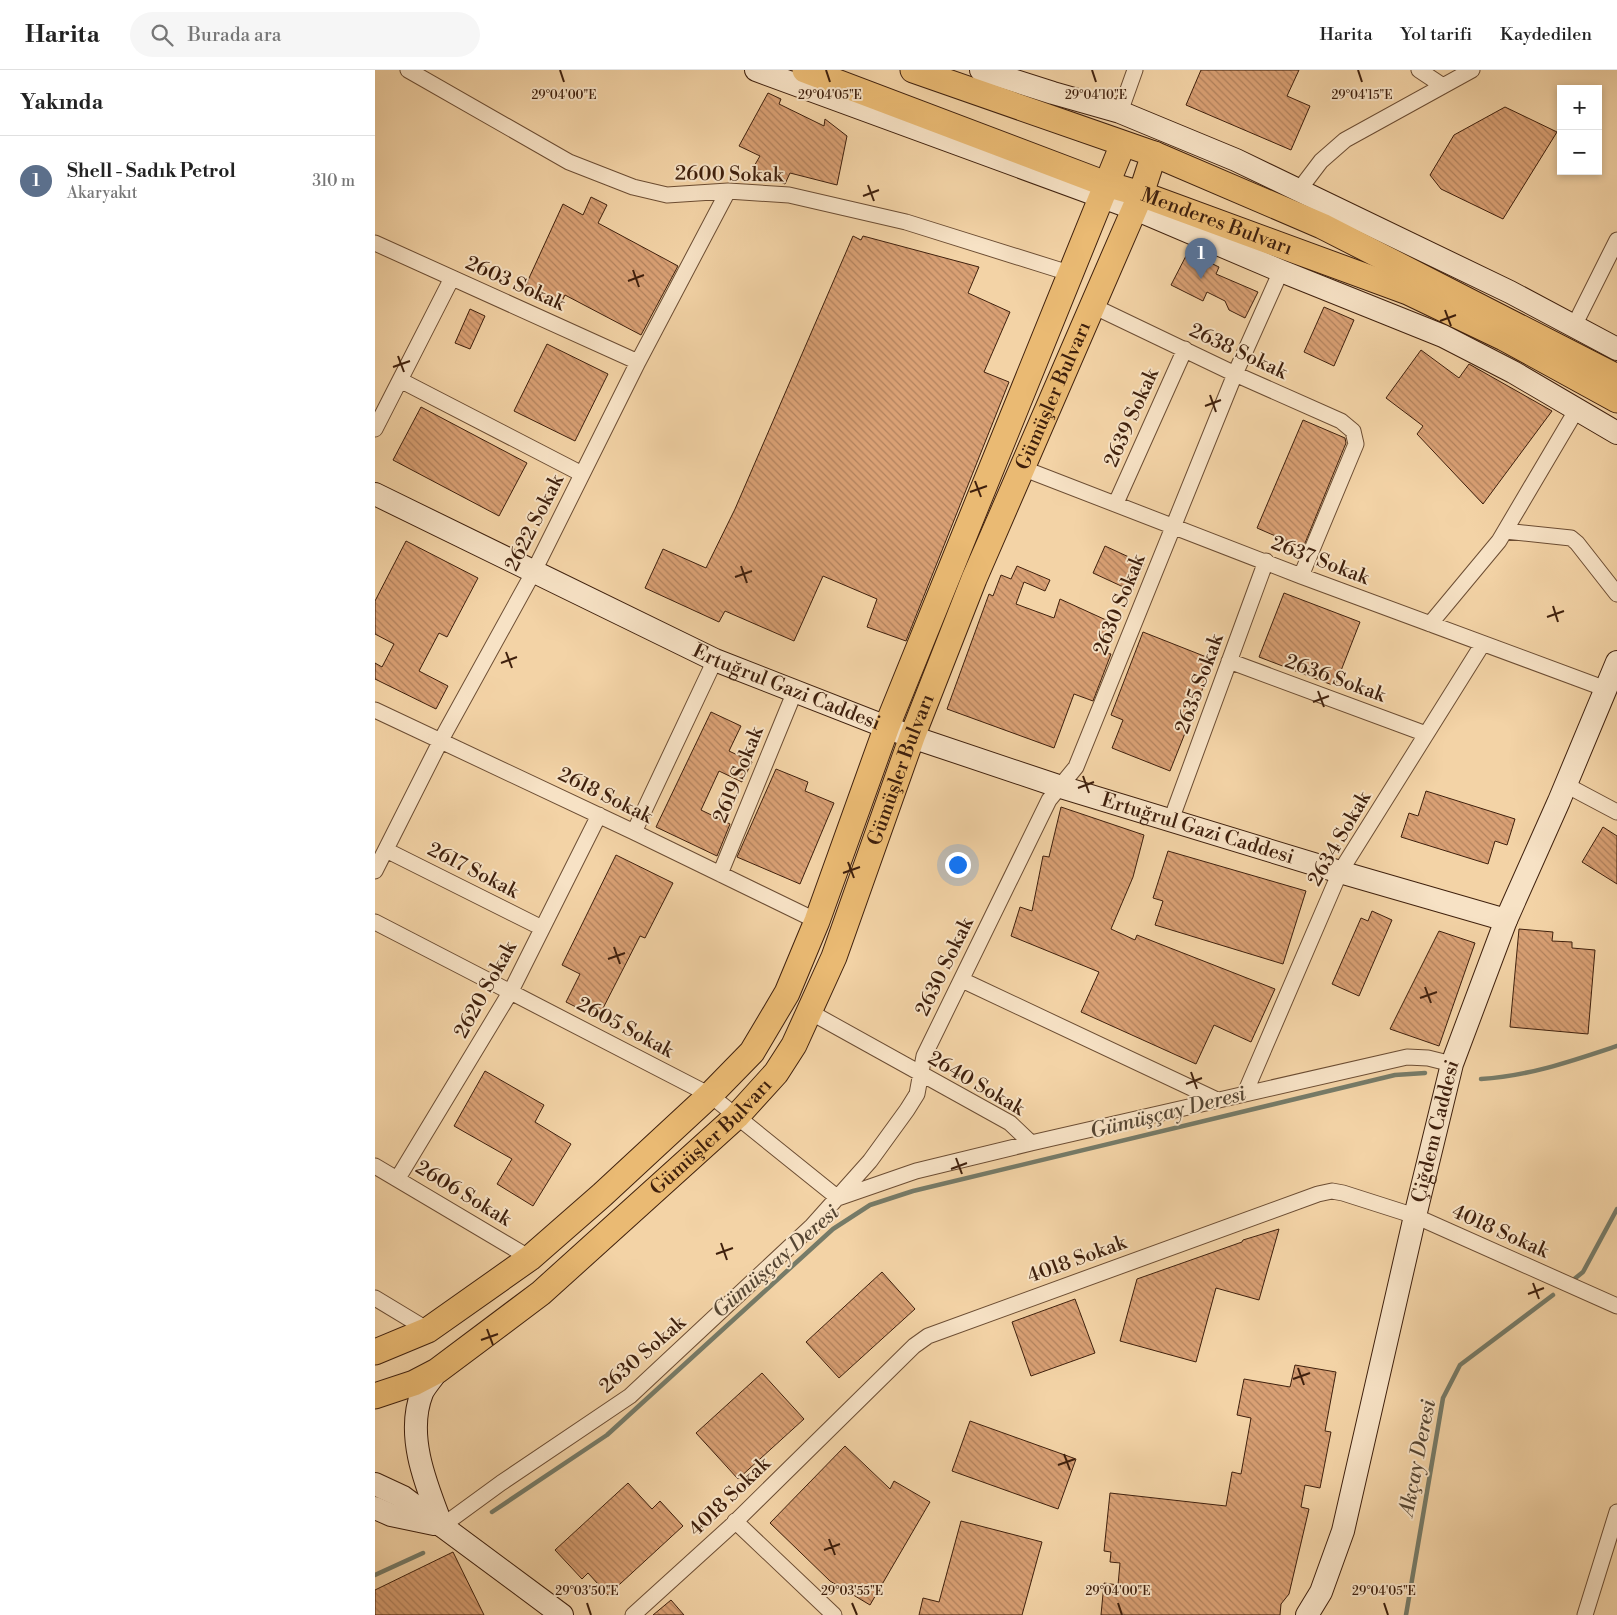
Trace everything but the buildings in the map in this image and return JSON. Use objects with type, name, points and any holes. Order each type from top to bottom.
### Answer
[{"type":"main road","points":[[756,70],[1103,191]]},
{"type":"main road","name":"Menderes Bulvarı","points":[[805,70],[1103,191],[1138,201],[1408,292],[1504,338],[1617,400]]},
{"type":"main road","name":"Menderes Bulvarı","points":[[913,70],[1154,154],[1322,226],[1617,377]]},
{"type":"main road","points":[[981,70],[1120,112],[1178,135],[1299,190],[1510,292],[1617,349]]},
{"type":"main road","name":"Gümüşler Bulvarı","points":[[375,1352],[427,1330],[530,1258],[711,1096],[752,1052],[757,1044],[787,993],[817,921],[887,726],[1069,273],[1123,144]]},
{"type":"main road","name":"Gümüşler Bulvarı","points":[[375,1396],[414,1383],[437,1371],[541,1293],[737,1116],[776,1073],[795,1045],[837,948],[912,737],[974,580],[1138,201],[1154,154]]},
{"type":"main road","points":[[1138,201],[1281,271],[1443,336],[1513,372],[1617,433]]},
{"type":"main road","name":"Ertuğrul Gazi Caddesi","points":[[375,494],[533,573],[715,660],[912,737],[1061,787],[1505,920]]},
{"type":"main road","name":"Çiğdem Caddesi","points":[[1307,1615],[1321,1592],[1343,1530],[1452,1064],[1505,920],[1566,785],[1617,663]]},
{"type":"main road","points":[[437,1371],[422,1393],[417,1416],[417,1440],[426,1483],[442,1526]]},
{"type":"main road","points":[[375,1484],[403,1497],[551,1612]]},
{"type":"main road","points":[[375,1508],[391,1514],[442,1526]]},
{"type":"street","name":"2600 Sokak","points":[[408,70],[569,162],[633,187],[667,195],[728,191],[789,196],[848,207],[906,222],[1069,273]]},
{"type":"street","points":[[1120,112],[1135,70]]},
{"type":"street","points":[[1419,70],[1443,86]]},
{"type":"street","points":[[1299,190],[1321,161],[1345,140],[1472,70]]},
{"type":"street","name":"2622 Sokak","points":[[375,871],[441,740],[533,573],[638,362],[728,191]]},
{"type":"street","points":[[1574,326],[1617,240]]},
{"type":"street","name":"2603 Sokak","points":[[375,243],[638,362]]},
{"type":"street","name":"2630 Sokak","points":[[442,1526],[501,1483],[630,1396],[782,1255],[838,1198],[870,1161],[907,1110],[917,1094],[924,1056],[1049,800],[1076,767],[1235,374],[1281,271]]},
{"type":"street","points":[[375,429],[452,278]]},
{"type":"street","name":"2638 Sokak","points":[[1093,306],[1235,374],[1341,421],[1353,431],[1356,444],[1301,576]]},
{"type":"street","name":"2639 Sokak","points":[[1116,503],[1185,349]]},
{"type":"street","points":[[400,380],[582,474]]},
{"type":"street","points":[[1429,624],[1505,531],[1577,409]]},
{"type":"street","name":"2637 Sokak","points":[[1021,468],[1482,645],[1605,689]]},
{"type":"street","points":[[1505,531],[1571,538],[1617,594]]},
{"type":"street","name":"2635 Sokak","points":[[1171,820],[1266,562]]},
{"type":"street","name":"2634 Sokak","points":[[1245,1093],[1340,872],[1482,645]]},
{"type":"street","points":[[634,832],[715,660]]},
{"type":"street","name":"2636 Sokak","points":[[1229,662],[1426,734]]},
{"type":"street","name":"2619 Sokak","points":[[720,874],[795,691]]},
{"type":"street","name":"2618 Sokak","points":[[375,710],[817,921]]},
{"type":"street","points":[[1566,785],[1617,812]]},
{"type":"street","name":"2620 Sokak","points":[[398,1178],[511,991],[599,816]]},
{"type":"street","name":"2617 Sokak","points":[[386,850],[542,928]]},
{"type":"street","name":"2605 Sokak","points":[[375,922],[711,1096],[838,1198]]},
{"type":"street","points":[[961,980],[1217,1100]]},
{"type":"street","name":"2640 Sokak","points":[[810,1012],[1010,1123],[1031,1143],[1105,1128],[1245,1093],[1407,1057],[1428,1058],[1452,1064]]},
{"type":"street","points":[[838,1198],[916,1170],[1031,1143]]},
{"type":"street","name":"2606 Sokak","points":[[375,1166],[530,1258]]},
{"type":"street","name":"4018 Sokak","points":[[633,1615],[735,1521],[915,1346],[944,1329],[1319,1194],[1332,1191],[1343,1192],[1415,1216],[1617,1306]]},
{"type":"street","points":[[375,1298],[427,1330]]},
{"type":"street","points":[[1585,1615],[1617,1512]]},
{"type":"street","points":[[735,1521],[824,1612]]},
{"type":"waterway","name":"Gümüşçay Deresi","points":[[1481,1079],[1533,1071],[1617,1046]]},
{"type":"waterway","name":"Gümüşçay Deresi","points":[[492,1512],[607,1435],[833,1229],[870,1205],[913,1191],[1395,1075],[1425,1073]]},
{"type":"waterway","name":"Akçay Deresi","points":[[1573,1280],[1583,1272],[1617,1209]]},
{"type":"waterway","name":"Akçay Deresi","points":[[1406,1615],[1443,1398],[1460,1365],[1553,1295]]},
{"type":"waterway","name":"Gümüşçay Deresi","points":[[375,1575],[423,1553]]},
{"type":"place","name":"Shell - Sadık Petrol","points":[[1201,279]]}]
